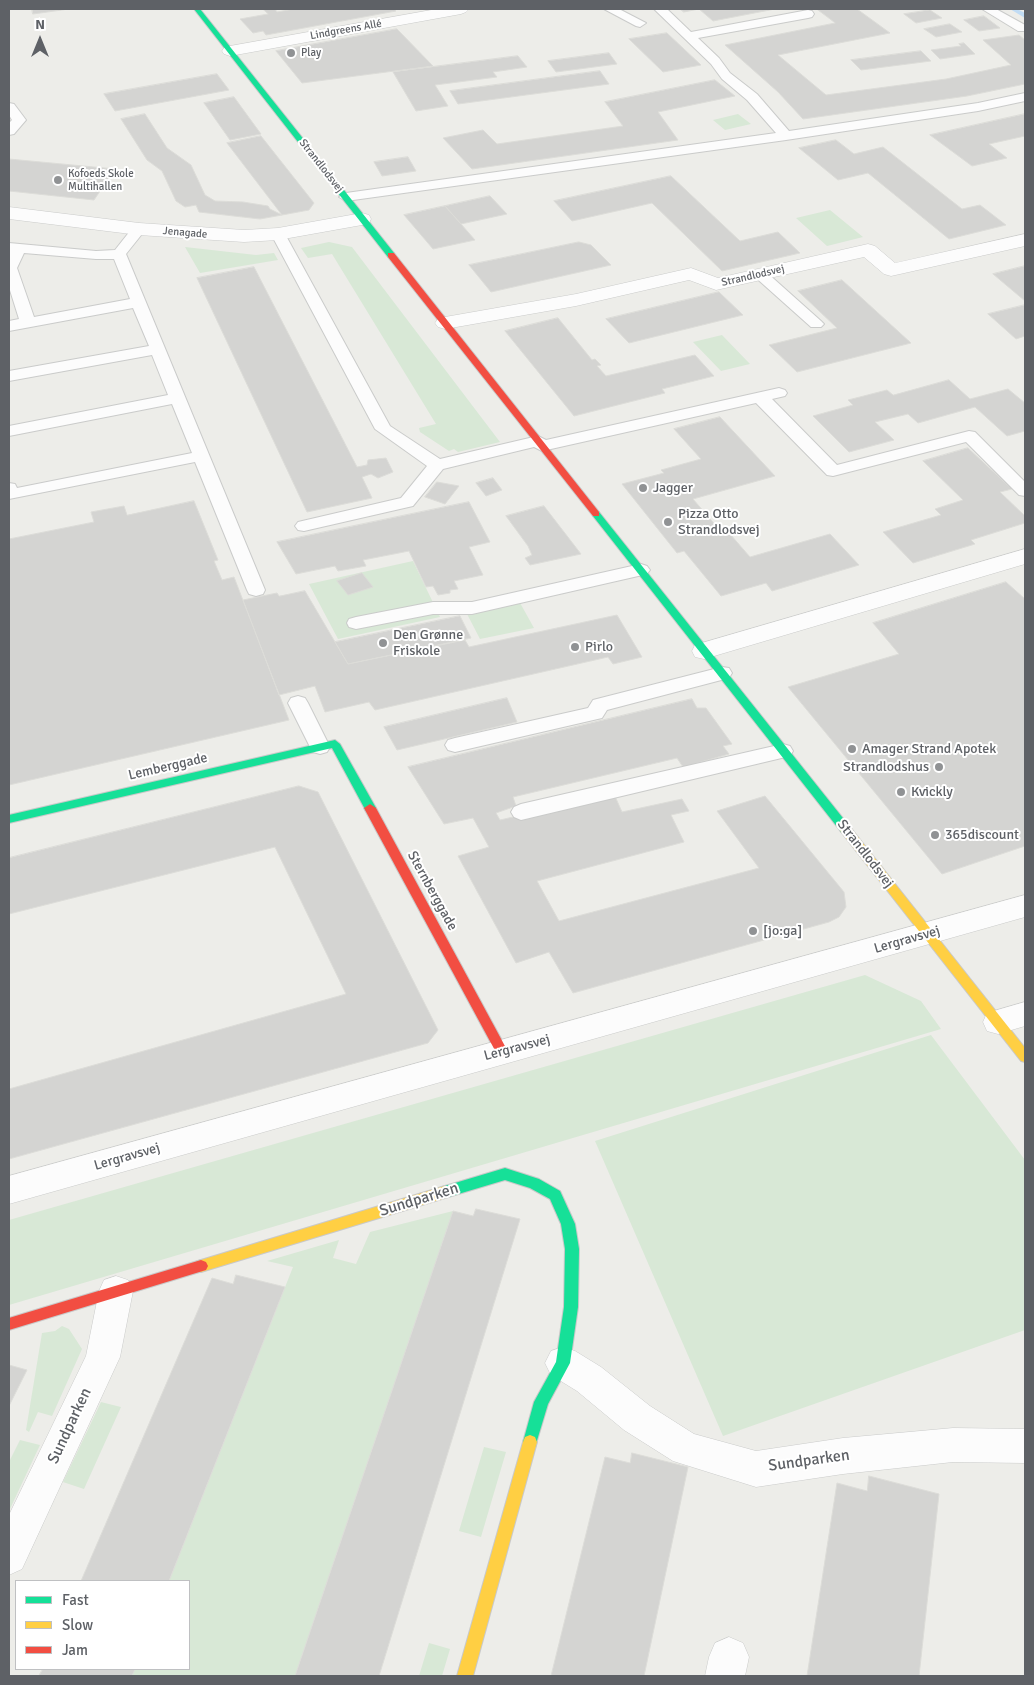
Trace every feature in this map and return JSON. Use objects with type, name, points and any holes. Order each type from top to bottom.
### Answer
[{"type":"street","name":"Strandlodsvej","points":[[197,9],[1025,1057]]},
{"type":"street","name":"Lindgreens Allé","points":[[230,51],[461,9]]},
{"type":"street","name":"Jenagade","points":[[9,213],[139,229],[213,235],[278,234],[362,219]]},
{"type":"street","name":"Strandlodsvej","points":[[445,323],[576,300],[691,274],[716,284],[868,250],[891,270],[1025,240]]},
{"type":"street","points":[[704,651],[1025,556]]},
{"type":"street","name":"Lemberggade","points":[[9,819],[327,746]]},
{"type":"street","name":"Sternberggade","points":[[327,746],[502,1052]]},
{"type":"street","name":"Lergravsvej","points":[[9,1190],[1025,906]]},
{"type":"street","points":[[998,1022],[1025,1014]]},
{"type":"street","name":"Sundparken","points":[[9,1324],[504,1174],[534,1183],[555,1196],[568,1224],[572,1249],[571,1307],[563,1363],[541,1402],[465,1676]]},
{"type":"street","name":"Sundparken","points":[[9,1556],[103,1357],[116,1291]]},
{"type":"street","name":"Sundparken","points":[[563,1363],[589,1379],[637,1418],[686,1448],[756,1469],[843,1456],[953,1445],[1025,1446]]},
{"type":"lane","points":[[610,9],[640,23]]},
{"type":"lane","points":[[660,9],[715,61],[726,76],[752,97],[786,136]]},
{"type":"lane","points":[[988,9],[1022,28]]},
{"type":"lane","points":[[689,36],[808,14]]},
{"type":"lane","points":[[346,197],[786,136],[978,107],[1025,97]]},
{"type":"lane","points":[[9,107],[19,120],[9,131]]},
{"type":"lane","points":[[28,322],[10,268],[14,248],[96,255],[119,254],[139,229]]},
{"type":"lane","points":[[278,234],[383,430],[437,465]]},
{"type":"lane","points":[[119,254],[256,590]]},
{"type":"lane","points":[[760,274],[816,324]]},
{"type":"lane","points":[[9,326],[138,302]]},
{"type":"lane","points":[[9,376],[158,348]]},
{"type":"lane","points":[[304,526],[406,502],[437,465],[779,393]]},
{"type":"lane","points":[[9,431],[178,398]]},
{"type":"lane","points":[[761,398],[833,471],[969,436],[1025,491]]},
{"type":"lane","points":[[9,488],[11,494],[202,456]]},
{"type":"lane","points":[[356,623],[433,608],[472,608],[641,570]]},
{"type":"lane","points":[[455,745],[595,713],[600,704],[722,673]]},
{"type":"lane","points":[[298,703],[327,746]]},
{"type":"lane","points":[[522,812],[783,751]]},
{"type":"green space","points":[[738,114],[751,124],[725,130],[713,120]]},
{"type":"green space","points":[[830,210],[863,237],[827,246],[796,218]]},
{"type":"green space","points":[[329,242],[352,247],[500,442],[458,452],[454,449],[449,451],[420,432],[419,428],[436,424],[332,254],[308,258],[301,248]]},
{"type":"green space","points":[[185,247],[256,255],[274,253],[278,260],[200,273]]},
{"type":"green space","points":[[722,335],[750,364],[721,371],[693,342]]},
{"type":"green space","points":[[413,561],[440,617],[338,639],[309,584]]},
{"type":"green space","points":[[519,601],[534,628],[480,639],[466,612]]},
{"type":"green space","points":[[865,975],[921,1001],[941,1029],[9,1305],[9,1220]]},
{"type":"green space","points":[[931,1035],[1025,1160],[1025,1330],[723,1436],[595,1141]]},
{"type":"green space","points":[[453,1211],[295,1676],[132,1676],[135,1670],[190,1670],[190,1580],[169,1580],[293,1267],[267,1261],[339,1240],[333,1258],[356,1264],[370,1232]]},
{"type":"green space","points":[[62,1326],[69,1329],[82,1349],[52,1416],[38,1412],[29,1432],[26,1430],[42,1333],[55,1331]]},
{"type":"green space","points":[[101,1402],[121,1407],[84,1489],[63,1482]]},
{"type":"green space","points":[[20,1440],[40,1445],[9,1511],[9,1462]]},
{"type":"green space","points":[[484,1447],[506,1452],[481,1537],[459,1531]]},
{"type":"green space","points":[[429,1643],[450,1649],[442,1676],[419,1676]]},
{"type":"building","points":[[32,9],[69,9],[33,14]]},
{"type":"building","points":[[263,9],[275,9],[277,12],[294,9],[394,9],[396,11],[266,35],[263,31],[253,33],[240,19],[268,14]]},
{"type":"building","points":[[680,9],[699,9],[684,12]]},
{"type":"building","points":[[699,9],[775,9],[713,21]]},
{"type":"building","points":[[817,9],[857,9],[890,33],[778,55],[826,95],[946,79],[1011,65],[983,40],[1019,35],[1025,40],[1025,84],[967,96],[803,119],[778,92],[725,45],[835,23]]},
{"type":"building","points":[[930,10],[942,18],[916,23],[904,14]]},
{"type":"building","points":[[984,16],[1000,28],[979,31],[964,20]]},
{"type":"building","points":[[950,24],[962,32],[936,37],[924,29]]},
{"type":"building","points":[[397,29],[433,66],[302,83],[276,51]]},
{"type":"building","points":[[667,33],[701,65],[663,72],[629,39]]},
{"type":"building","points":[[964,43],[975,54],[940,59],[931,50],[961,46],[959,44]]},
{"type":"building","points":[[921,51],[931,61],[861,70],[851,60]]},
{"type":"building","points":[[609,53],[617,64],[556,72],[548,61]]},
{"type":"building","points":[[518,56],[527,67],[493,72],[497,77],[435,85],[448,106],[416,111],[393,72]]},
{"type":"building","points":[[600,71],[609,84],[458,104],[450,91]]},
{"type":"building","points":[[217,74],[229,90],[115,111],[104,94]]},
{"type":"building","points":[[715,80],[735,96],[658,112],[678,140],[472,169],[443,138],[483,130],[497,144],[623,126],[605,102]]},
{"type":"building","points":[[234,97],[261,134],[230,140],[204,103]]},
{"type":"building","points":[[145,114],[167,148],[191,165],[205,195],[215,201],[243,202],[268,206],[282,215],[260,219],[199,212],[196,205],[185,207],[176,201],[162,171],[147,160],[121,119]]},
{"type":"building","points":[[1025,114],[1025,136],[989,144],[1007,158],[972,166],[930,135]]},
{"type":"building","points":[[261,136],[314,203],[309,210],[282,215],[227,143]]},
{"type":"building","points":[[836,140],[854,154],[883,147],[962,209],[980,205],[1006,225],[949,239],[868,173],[838,180],[799,148]]},
{"type":"building","points":[[408,157],[416,171],[382,176],[374,162]]},
{"type":"building","name":"Kofoeds Skole Multihallen","points":[[9,159],[115,169],[94,200],[9,191]]},
{"type":"building","points":[[671,176],[740,241],[778,232],[800,253],[722,271],[652,203],[572,221],[554,201]]},
{"type":"building","points":[[490,196],[507,214],[461,224],[445,206]]},
{"type":"building","points":[[445,206],[475,240],[433,249],[404,215]]},
{"type":"building","points":[[579,242],[591,245],[611,265],[491,292],[469,265]]},
{"type":"building","points":[[1025,266],[1025,301],[993,274]]},
{"type":"building","points":[[254,267],[357,467],[367,465],[368,460],[386,458],[393,472],[378,478],[371,474],[362,477],[372,498],[307,512],[197,278]]},
{"type":"building","points":[[842,280],[911,343],[797,372],[769,345],[837,328],[798,291]]},
{"type":"building","points":[[719,292],[743,315],[629,343],[606,319]]},
{"type":"building","points":[[1025,305],[1025,336],[1016,339],[988,314]]},
{"type":"building","points":[[558,318],[592,360],[595,359],[601,365],[597,366],[606,376],[695,355],[714,376],[662,389],[665,393],[574,416],[505,331]]},
{"type":"building","points":[[949,380],[970,399],[1008,389],[1025,403],[1025,431],[1007,436],[975,407],[918,423],[908,414],[875,422],[894,440],[849,452],[813,416],[853,405],[848,400],[887,390],[893,395]]},
{"type":"building","points":[[720,417],[775,476],[693,499],[724,535],[730,534],[750,557],[830,534],[859,565],[772,591],[766,583],[721,596],[684,551],[677,553],[622,484],[664,473],[661,470],[701,459],[674,429]]},
{"type":"building","points":[[968,448],[1012,489],[1000,492],[1025,516],[1025,523],[971,540],[975,544],[913,563],[883,532],[941,515],[935,509],[963,500],[923,461]]},
{"type":"building","points":[[493,478],[502,490],[486,496],[476,483]]},
{"type":"building","points":[[437,482],[459,486],[445,504],[425,497]]},
{"type":"building","points":[[194,501],[218,560],[214,561],[222,580],[234,577],[289,720],[9,785],[9,539],[94,522],[91,512],[124,506],[127,515]]},
{"type":"building","points":[[469,502],[490,542],[469,547],[483,575],[454,581],[458,589],[450,590],[450,593],[438,595],[433,586],[426,587],[409,551],[363,560],[366,566],[338,571],[335,566],[296,574],[277,542]]},
{"type":"building","points":[[544,506],[581,554],[530,565],[525,558],[532,555],[528,546],[506,516]]},
{"type":"building","points":[[362,573],[373,587],[348,595],[337,581]]},
{"type":"building","name":"Strandlodshus","points":[[1006,582],[1025,599],[1025,846],[942,874],[788,687],[899,654],[873,623]]},
{"type":"building","points":[[305,591],[348,664],[465,640],[469,647],[617,615],[642,657],[613,664],[608,657],[375,710],[369,702],[325,712],[315,686],[279,695],[243,600],[277,593],[279,596]]},
{"type":"building","points":[[460,616],[471,638],[348,664],[335,642]]},
{"type":"building","points":[[507,698],[517,722],[397,750],[384,727]]},
{"type":"building","points":[[692,699],[697,708],[706,708],[732,744],[723,746],[729,754],[683,767],[677,758],[513,797],[516,806],[496,813],[500,820],[614,794],[622,812],[682,799],[689,811],[671,815],[684,842],[537,881],[559,921],[759,868],[717,811],[765,796],[844,892],[846,907],[839,917],[829,922],[573,993],[549,952],[516,963],[458,856],[489,847],[473,818],[444,824],[408,767]]},
{"type":"building","points":[[299,786],[318,792],[438,1030],[428,1043],[9,1159],[9,1089],[346,994],[275,847],[9,914],[9,858]]},
{"type":"building","points":[[476,1209],[520,1219],[379,1676],[295,1676],[453,1211],[473,1216]]},
{"type":"building","points":[[236,1275],[285,1287],[169,1580],[81,1580],[212,1278],[233,1284]]},
{"type":"building","points":[[9,1365],[27,1370],[9,1406]]},
{"type":"building","points":[[632,1453],[688,1467],[644,1676],[551,1676],[605,1457],[630,1463]]},
{"type":"building","points":[[869,1476],[939,1494],[919,1676],[807,1676],[837,1483],[867,1491]]},
{"type":"building","points":[[42,1670],[135,1670],[132,1676],[39,1676]]},
{"type":"waterway","points":[[1013,9],[1025,16]]},
{"type":"traffic: fast","points":[[197,9],[391,255]]},
{"type":"traffic: fast","points":[[596,514],[846,830]]},
{"type":"traffic: fast","points":[[9,819],[335,744],[370,808]]},
{"type":"traffic: fast","points":[[445,1192],[505,1174],[534,1183],[555,1195],[568,1224],[572,1249],[571,1307],[563,1363],[541,1402],[530,1442]]},
{"type":"traffic: slow","points":[[846,830],[1025,1057]]},
{"type":"traffic: slow","points":[[201,1266],[445,1192]]},
{"type":"traffic: slow","points":[[465,1676],[530,1442]]},
{"type":"traffic: jam","points":[[391,255],[596,514]]},
{"type":"traffic: jam","points":[[370,808],[502,1052]]},
{"type":"traffic: jam","points":[[9,1324],[201,1266]]},
{"type":"place","name":"Play","points":[[291,53]]},
{"type":"place","name":"Kofoeds Skole Multihallen","points":[[58,180]]},
{"type":"place","name":"Jagger","points":[[643,488]]},
{"type":"place","name":"Pizza Otto Strandlodsvej","points":[[668,522]]},
{"type":"place","name":"Den Grønne Friskole","points":[[383,643]]},
{"type":"place","name":"Pirlo","points":[[575,647]]},
{"type":"place","name":"Amager Strand Apotek","points":[[852,749]]},
{"type":"place","name":"Strandlodshus","points":[[939,767]]},
{"type":"place","name":"Kvickly","points":[[901,792]]},
{"type":"place","name":"365discount","points":[[935,835]]},
{"type":"place","name":"[jo:ga]","points":[[753,931]]}]
